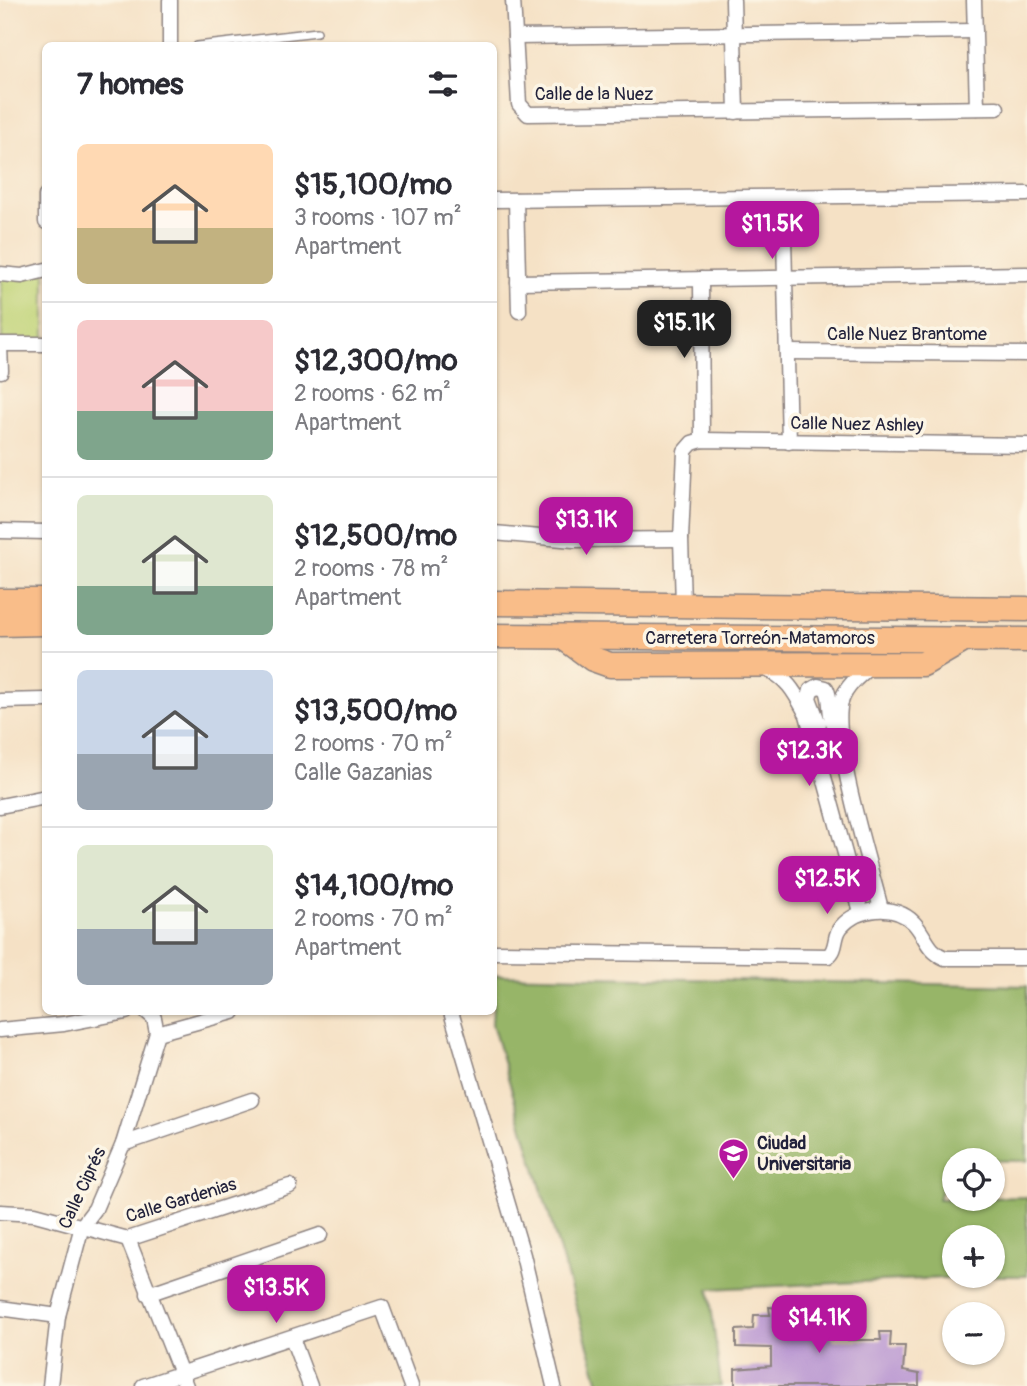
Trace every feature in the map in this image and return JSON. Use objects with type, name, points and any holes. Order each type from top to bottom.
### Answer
[{"type":"highway","points":[[0,601],[42,601]]},
{"type":"highway","points":[[497,603],[1027,609]]},
{"type":"highway","points":[[0,624],[42,623]]},
{"type":"highway","points":[[0,633],[42,633]]},
{"type":"highway","name":"Carretera Torreón-Matamoros","points":[[497,636],[1027,640]]},
{"type":"highway","points":[[563,637],[593,659],[610,664],[923,664],[965,639]]},
{"type":"street","points":[[170,0],[170,42]]},
{"type":"street","name":"Calle de la Nuez","points":[[513,0],[519,104],[528,114],[997,108]]},
{"type":"street","points":[[733,0],[736,112]]},
{"type":"street","points":[[974,0],[977,108]]},
{"type":"street","points":[[515,37],[975,31]]},
{"type":"street","points":[[497,200],[1027,194]]},
{"type":"street","points":[[783,197],[789,442]]},
{"type":"street","points":[[516,200],[519,311]]},
{"type":"street","points":[[0,274],[31,275],[42,271]]},
{"type":"street","points":[[518,282],[1027,274]]},
{"type":"street","points":[[683,605],[681,539],[685,451],[696,443],[701,279]]},
{"type":"street","points":[[1,371],[4,345],[42,344]]},
{"type":"street","name":"Calle Nuez Brantome","points":[[787,352],[1027,354]]},
{"type":"street","name":"Calle Nuez Ashley","points":[[696,443],[1027,445]]},
{"type":"street","points":[[0,531],[42,532]]},
{"type":"street","points":[[497,533],[574,540],[681,539]]},
{"type":"street","points":[[751,664],[776,673],[792,687],[807,715],[861,912]]},
{"type":"street","points":[[838,733],[841,701],[850,686],[874,664]]},
{"type":"street","points":[[815,743],[819,727],[809,698],[811,690],[818,686],[829,692],[832,722],[838,733],[881,909]]},
{"type":"street","points":[[0,701],[42,699]]},
{"type":"street","points":[[0,806],[42,798]]},
{"type":"street","points":[[497,952],[828,956],[833,952],[839,928],[861,912],[881,909],[913,922],[933,954],[945,958],[1027,958]]},
{"type":"street","points":[[0,1030],[64,1024],[110,1015]]},
{"type":"street","points":[[150,1015],[154,1018],[157,1033],[222,1015]]},
{"type":"street","points":[[452,1015],[523,1255],[554,1386]]},
{"type":"street","name":"Calle Ciprés","points":[[50,1386],[58,1317],[82,1226],[95,1209],[123,1144],[157,1033]]},
{"type":"street","points":[[123,1144],[252,1100]]},
{"type":"street","name":"Calle Gardenias","points":[[0,1212],[35,1214],[128,1238],[290,1186]]},
{"type":"street","points":[[148,1294],[320,1236]]},
{"type":"street","points":[[128,1238],[184,1381]]},
{"type":"street","points":[[143,1386],[184,1381],[292,1338],[382,1307],[411,1386]]},
{"type":"street","points":[[0,1308],[58,1317]]},
{"type":"street","points":[[292,1338],[310,1386]]},
{"type":"lane","points":[[231,42],[317,32]]},
{"type":"green space","points":[[42,272],[42,341],[2,342],[1,276]]},
{"type":"green space","name":"Ciudad Universitaria","points":[[497,975],[1027,986],[1027,1161],[1005,1161],[1005,1148],[942,1148],[942,1188],[938,1199],[942,1199],[942,1211],[1005,1211],[1005,1197],[1027,1197],[1027,1276],[1005,1276],[1005,1225],[942,1225],[942,1278],[709,1289],[721,1386],[600,1386],[492,1024],[493,1015],[497,1015]]},
{"type":"building","points":[[769,1307],[813,1312],[817,1327],[830,1327],[833,1340],[881,1340],[880,1332],[891,1332],[890,1346],[905,1346],[903,1371],[919,1374],[919,1386],[735,1386],[735,1369],[771,1366],[771,1348],[736,1347],[736,1330],[753,1329],[754,1315],[770,1315]]},
{"type":"place","name":"Ciudad Universitaria","points":[[734,1180]]}]
